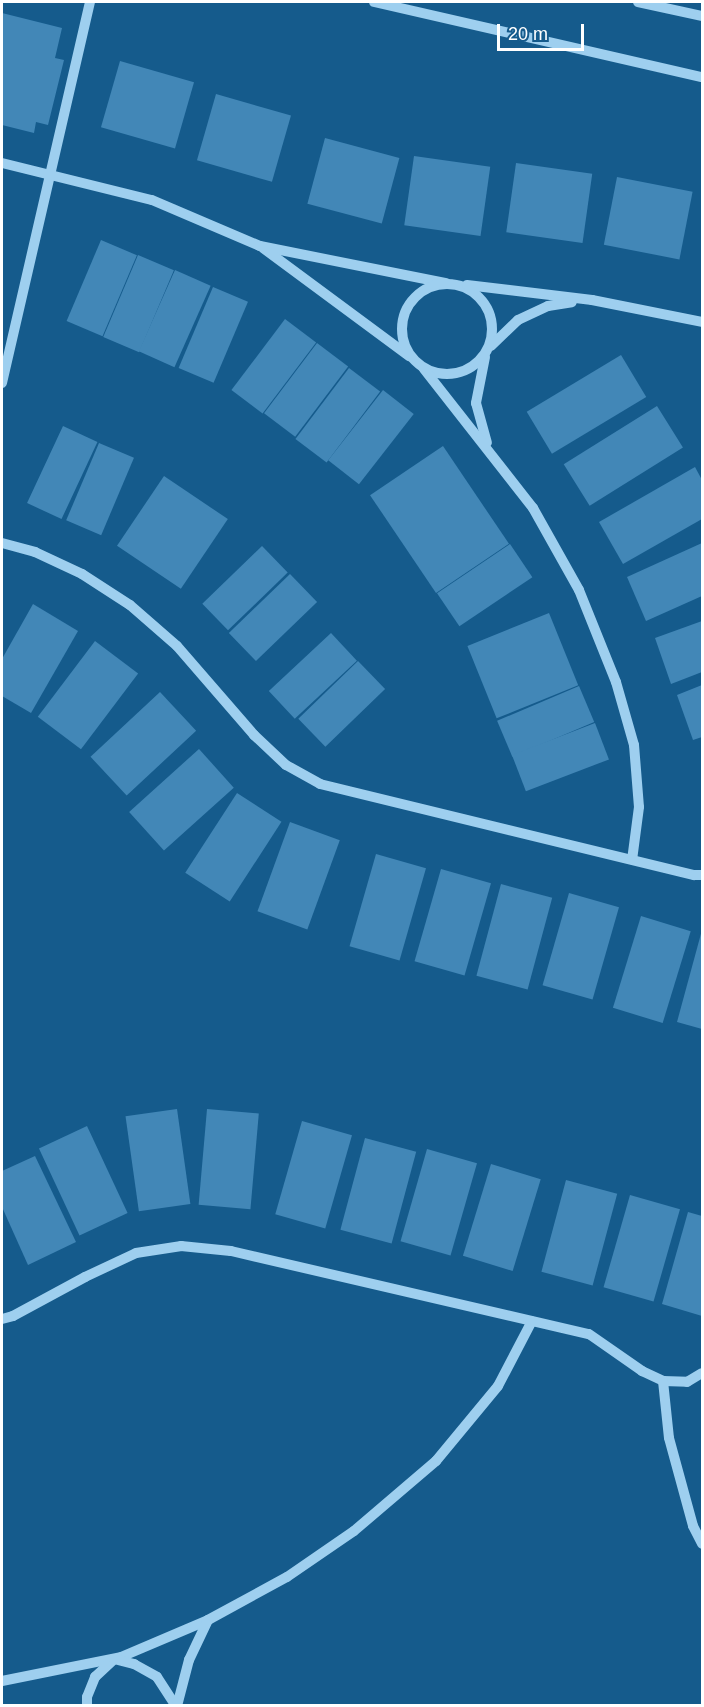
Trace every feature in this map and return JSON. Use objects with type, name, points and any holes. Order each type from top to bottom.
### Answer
[{"type":"street","points":[[2,383],[90,2]]},
{"type":"street","points":[[374,2],[702,77]]},
{"type":"street","points":[[638,2],[702,16]]},
{"type":"street","points":[[2,163],[152,200],[260,246],[463,286],[477,294],[486,305],[492,319],[493,334],[480,371],[476,403],[483,435],[498,465]]},
{"type":"street","points":[[260,246],[424,369],[533,508],[579,590],[616,682],[634,745],[639,807],[632,860]]},
{"type":"street","points":[[413,359],[405,346],[401,331],[403,316],[410,303],[420,292],[447,283],[587,300],[679,315],[702,322]]},
{"type":"street","points":[[424,369],[451,375],[465,372],[518,320],[548,306],[587,300]]},
{"type":"street","points":[[2,543],[35,552],[82,574],[130,605],[177,646],[254,735],[286,765],[320,784],[694,875],[702,875]]},
{"type":"street","points":[[2,1319],[13,1316],[85,1277],[136,1254],[182,1246],[231,1251],[589,1334],[642,1371],[663,1381],[687,1382],[702,1373]]},
{"type":"street","points":[[2,1681],[114,1659],[208,1620],[287,1577],[354,1531],[436,1461],[498,1386],[532,1321]]},
{"type":"street","points":[[663,1381],[669,1438],[693,1526],[702,1544]]},
{"type":"street","points":[[177,1705],[189,1660],[208,1620]]},
{"type":"street","points":[[114,1659],[134,1664],[157,1677],[177,1705]]},
{"type":"street","points":[[87,1706],[87,1697],[95,1677],[114,1659]]},
{"type":"building","points":[[2,13],[62,28],[55,58],[64,60],[48,125],[36,122],[34,133],[2,125]]},
{"type":"building","points":[[120,61],[194,82],[175,149],[101,127]]},
{"type":"building","points":[[216,94],[291,115],[272,182],[197,160]]},
{"type":"building","points":[[325,138],[399,158],[382,224],[307,204]]},
{"type":"building","points":[[414,156],[490,167],[481,236],[404,225]]},
{"type":"building","points":[[516,163],[592,174],[583,243],[506,232]]},
{"type":"building","points":[[617,177],[693,192],[679,259],[604,245]]},
{"type":"building","points":[[101,240],[137,255],[103,336],[67,321]]},
{"type":"building","points":[[138,255],[174,270],[139,352],[103,337]]},
{"type":"building","points":[[175,270],[211,286],[174,367],[139,351]]},
{"type":"building","points":[[213,287],[248,302],[214,383],[179,368]]},
{"type":"building","points":[[285,319],[316,342],[263,414],[231,390]]},
{"type":"building","points":[[317,343],[348,366],[295,437],[264,413]]},
{"type":"building","points":[[621,355],[646,397],[552,454],[527,412]]},
{"type":"building","points":[[349,368],[380,391],[327,463],[295,439]]},
{"type":"building","points":[[383,390],[414,414],[359,484],[328,460]]},
{"type":"building","points":[[657,406],[683,448],[590,506],[564,464]]},
{"type":"building","points":[[63,426],[97,442],[62,519],[27,503]]},
{"type":"building","points":[[99,443],[134,458],[101,535],[66,520]]},
{"type":"building","points":[[443,446],[509,544],[436,593],[370,495]]},
{"type":"building","points":[[695,467],[702,480],[702,519],[623,564],[599,522]]},
{"type":"building","points":[[164,476],[228,519],[181,589],[117,546]]},
{"type":"building","points":[[702,543],[702,596],[646,621],[627,577]]},
{"type":"building","points":[[510,544],[532,577],[459,626],[437,593]]},
{"type":"building","points":[[262,546],[288,573],[228,630],[202,604]]},
{"type":"building","points":[[290,574],[317,602],[256,661],[229,633]]},
{"type":"building","points":[[33,604],[78,631],[31,713],[2,696],[2,659]]},
{"type":"building","points":[[549,613],[578,685],[497,718],[467,646]]},
{"type":"building","points":[[702,621],[702,672],[671,684],[655,638]]},
{"type":"building","points":[[331,633],[357,661],[295,719],[269,691]]},
{"type":"building","points":[[95,641],[138,673],[81,749],[38,717]]},
{"type":"building","points":[[358,661],[385,689],[325,747],[298,719]]},
{"type":"building","points":[[702,685],[702,737],[693,740],[677,695]]},
{"type":"building","points":[[579,686],[594,722],[512,757],[497,721]]},
{"type":"building","points":[[160,692],[196,731],[127,796],[91,757]]},
{"type":"building","points":[[595,723],[609,759],[526,791],[512,755]]},
{"type":"building","points":[[199,749],[234,788],[164,851],[129,812]]},
{"type":"building","points":[[237,793],[281,822],[230,902],[185,873]]},
{"type":"building","points":[[290,822],[340,840],[307,929],[258,911]]},
{"type":"building","points":[[376,854],[426,868],[400,961],[350,946]]},
{"type":"building","points":[[441,869],[491,883],[465,976],[415,961]]},
{"type":"building","points":[[501,884],[552,898],[528,989],[476,976]]},
{"type":"building","points":[[569,893],[619,907],[593,1000],[543,985]]},
{"type":"building","points":[[641,916],[691,931],[663,1023],[613,1008]]},
{"type":"building","points":[[702,930],[702,1029],[677,1022]]},
{"type":"building","points":[[177,1109],[190,1204],[139,1211],[126,1116]]},
{"type":"building","points":[[207,1109],[259,1114],[250,1209],[199,1205]]},
{"type":"building","points":[[302,1121],[352,1135],[325,1229],[275,1214]]},
{"type":"building","points":[[87,1126],[128,1213],[80,1235],[39,1148]]},
{"type":"building","points":[[365,1138],[416,1152],[392,1243],[340,1230]]},
{"type":"building","points":[[427,1149],[477,1163],[451,1256],[401,1241]]},
{"type":"building","points":[[35,1156],[76,1242],[28,1265],[2,1207],[2,1171]]},
{"type":"building","points":[[491,1164],[541,1179],[513,1271],[463,1256]]},
{"type":"building","points":[[566,1180],[617,1194],[593,1285],[541,1272]]},
{"type":"building","points":[[630,1195],[680,1209],[654,1302],[604,1287]]},
{"type":"building","points":[[688,1212],[702,1216],[702,1316],[662,1304]]}]
